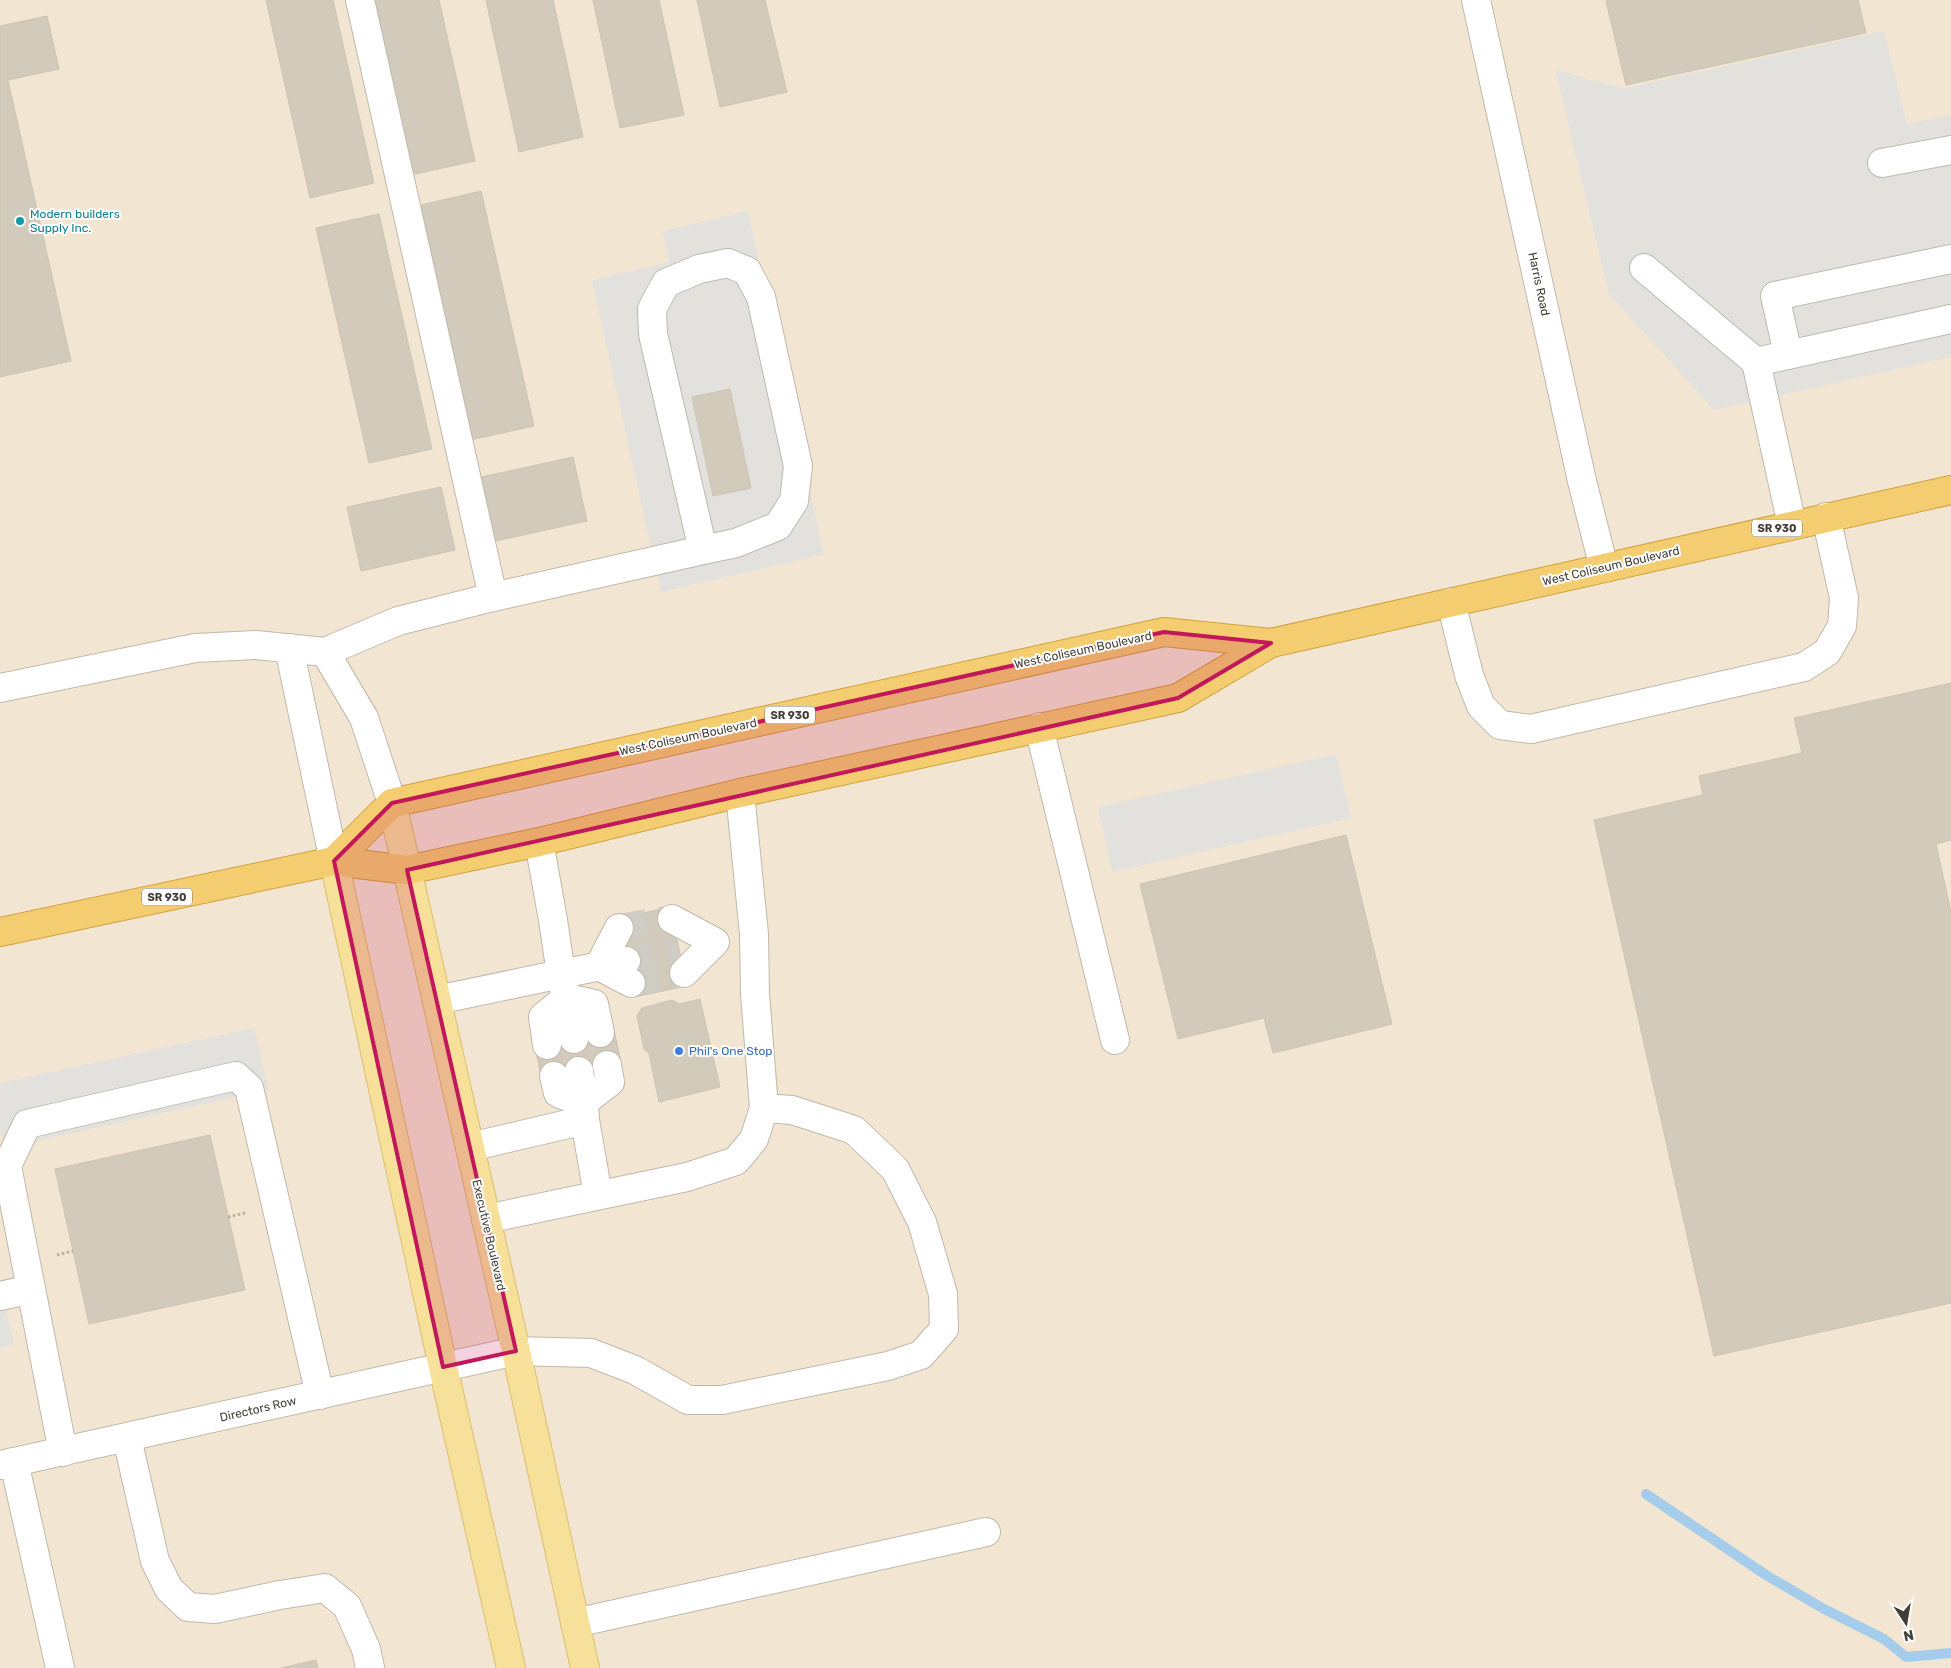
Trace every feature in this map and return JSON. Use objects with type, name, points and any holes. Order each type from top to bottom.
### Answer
[{"type":"highway","name":"West Coliseum Boulevard","points":[[0,932],[334,861],[407,870],[539,842],[740,793],[1178,698],[1271,643],[1951,490]]},
{"type":"highway","name":"West Coliseum Boulevard","points":[[392,803],[1164,632],[1271,643]]},
{"type":"highway","points":[[334,861],[392,803]]},
{"type":"main road","name":"Executive Boulevard","points":[[392,803],[516,1351],[585,1668]]},
{"type":"main road","points":[[334,861],[443,1368],[511,1668]]},
{"type":"street","points":[[360,0],[493,598]]},
{"type":"street","name":"Harris Road","points":[[1476,0],[1582,481],[1604,568]]},
{"type":"street","points":[[1882,163],[1951,150]]},
{"type":"street","points":[[1788,354],[1775,296],[1951,259]]},
{"type":"street","points":[[0,688],[194,648],[256,645],[325,652],[398,621],[736,543],[778,526],[794,501],[798,466],[761,297],[747,271],[728,263],[699,269],[666,283],[652,309],[653,334],[703,550]]},
{"type":"street","points":[[1644,268],[1756,362],[1792,525]]},
{"type":"street","points":[[1756,362],[1951,318]]},
{"type":"street","points":[[1451,602],[1469,676],[1481,706],[1500,725],[1531,730],[1804,667],[1827,652],[1842,626],[1844,598],[1826,517]]},
{"type":"street","points":[[289,648],[334,861]]},
{"type":"street","points":[[325,652],[364,718],[392,803]]},
{"type":"street","points":[[1039,728],[1115,1040]]},
{"type":"street","points":[[486,1219],[687,1176],[736,1161],[754,1139],[764,1108],[755,994],[754,934],[740,793]]},
{"type":"street","points":[[539,842],[563,986],[587,1036]]},
{"type":"street","points":[[672,919],[715,942]]},
{"type":"street","points":[[437,1000],[563,986],[599,966],[619,928]]},
{"type":"street","points":[[682,962],[715,942],[754,934]]},
{"type":"street","points":[[599,966],[628,972]]},
{"type":"street","points":[[547,1044],[543,1017],[563,986]]},
{"type":"street","points":[[470,1147],[584,1112],[610,1082],[607,1065]]},
{"type":"street","points":[[567,1074],[584,1112],[598,1196]]},
{"type":"street","points":[[63,1452],[31,1289],[6,1195],[7,1166],[27,1124],[236,1076],[249,1088],[320,1395]]},
{"type":"street","name":"Directors Row","points":[[7,1464],[516,1351],[591,1353],[635,1370],[688,1400],[722,1400],[888,1366],[921,1355],[944,1330],[943,1294],[922,1222],[895,1169],[854,1130],[792,1110],[764,1108]]},
{"type":"street","points":[[0,1296],[31,1289]]},
{"type":"street","points":[[127,1438],[155,1561],[170,1589],[188,1607],[215,1609],[280,1595],[326,1588],[347,1606],[366,1649],[370,1668]]},
{"type":"street","points":[[7,1464],[60,1668]]},
{"type":"street","points":[[575,1623],[986,1532]]},
{"type":"highlighted area","points":[[1164,632],[1271,643],[1178,698],[407,870],[516,1351],[443,1367],[334,861],[392,803]]},
{"type":"shaded area","points":[[0,0],[1951,0],[1951,1668],[0,1668]]},
{"type":"shaded area","points":[[1884,31],[1907,124],[1951,115],[1951,357],[1714,410],[1609,294],[1555,69],[1626,88]]},
{"type":"shaded area","points":[[748,211],[824,554],[661,592],[592,280],[669,262],[663,231]]},
{"type":"shaded area","points":[[1336,754],[1351,818],[1112,872],[1098,807]]},
{"type":"shaded area","points":[[254,1028],[269,1090],[4,1148],[0,1128],[0,1083]]},
{"type":"shaded area","points":[[0,1281],[14,1345],[0,1348]]},
{"type":"building","points":[[266,0],[333,0],[374,183],[310,198]]},
{"type":"building","points":[[371,0],[439,0],[475,161],[410,175]]},
{"type":"building","points":[[486,0],[553,0],[583,137],[519,152]]},
{"type":"building","points":[[593,0],[659,0],[684,115],[620,128]]},
{"type":"building","points":[[697,0],[765,0],[787,92],[720,107]]},
{"type":"building","points":[[1858,0],[1866,33],[1626,85],[1606,1]]},
{"type":"building","name":"Modern builders Supply Inc.","points":[[47,16],[59,69],[8,80],[71,361],[0,377],[0,26]]},
{"type":"building","points":[[481,191],[534,426],[470,440],[417,206]]},
{"type":"building","points":[[379,214],[432,449],[369,463],[316,228]]},
{"type":"building","points":[[730,389],[751,488],[713,496],[692,397]]},
{"type":"building","points":[[573,457],[587,521],[491,542],[477,478]]},
{"type":"building","points":[[441,487],[455,550],[361,571],[347,507]]},
{"type":"building","points":[[1951,683],[1951,840],[1936,844],[1951,912],[1951,1303],[1714,1356],[1594,820],[1703,795],[1699,776],[1802,753],[1794,718]]},
{"type":"building","points":[[1346,835],[1392,1024],[1273,1053],[1264,1018],[1178,1039],[1140,884]]},
{"type":"building","points":[[670,907],[687,986],[634,997],[617,919]]},
{"type":"building","name":"Phil's One Stop","points":[[700,999],[720,1087],[659,1102],[649,1053],[644,1049],[637,1016],[642,1008],[672,1000],[679,1004]]},
{"type":"building","points":[[614,1030],[621,1062],[542,1080],[535,1047]]},
{"type":"building","points":[[210,1135],[245,1290],[89,1324],[55,1169]]},
{"type":"building","points":[[316,1660],[318,1668],[281,1668]]},
{"type":"waterway","points":[[1646,1494],[1766,1575],[1824,1609],[1884,1639],[1906,1657],[1951,1653]]},
{"type":"tunnel","points":[[619,928],[672,919]]},
{"type":"tunnel","points":[[626,961],[679,950]]},
{"type":"tunnel","points":[[631,983],[684,973]]},
{"type":"place","name":"Modern builders Supply Inc.","points":[[20,221]]},
{"type":"place","name":"Phil's One Stop","points":[[679,1051]]}]
